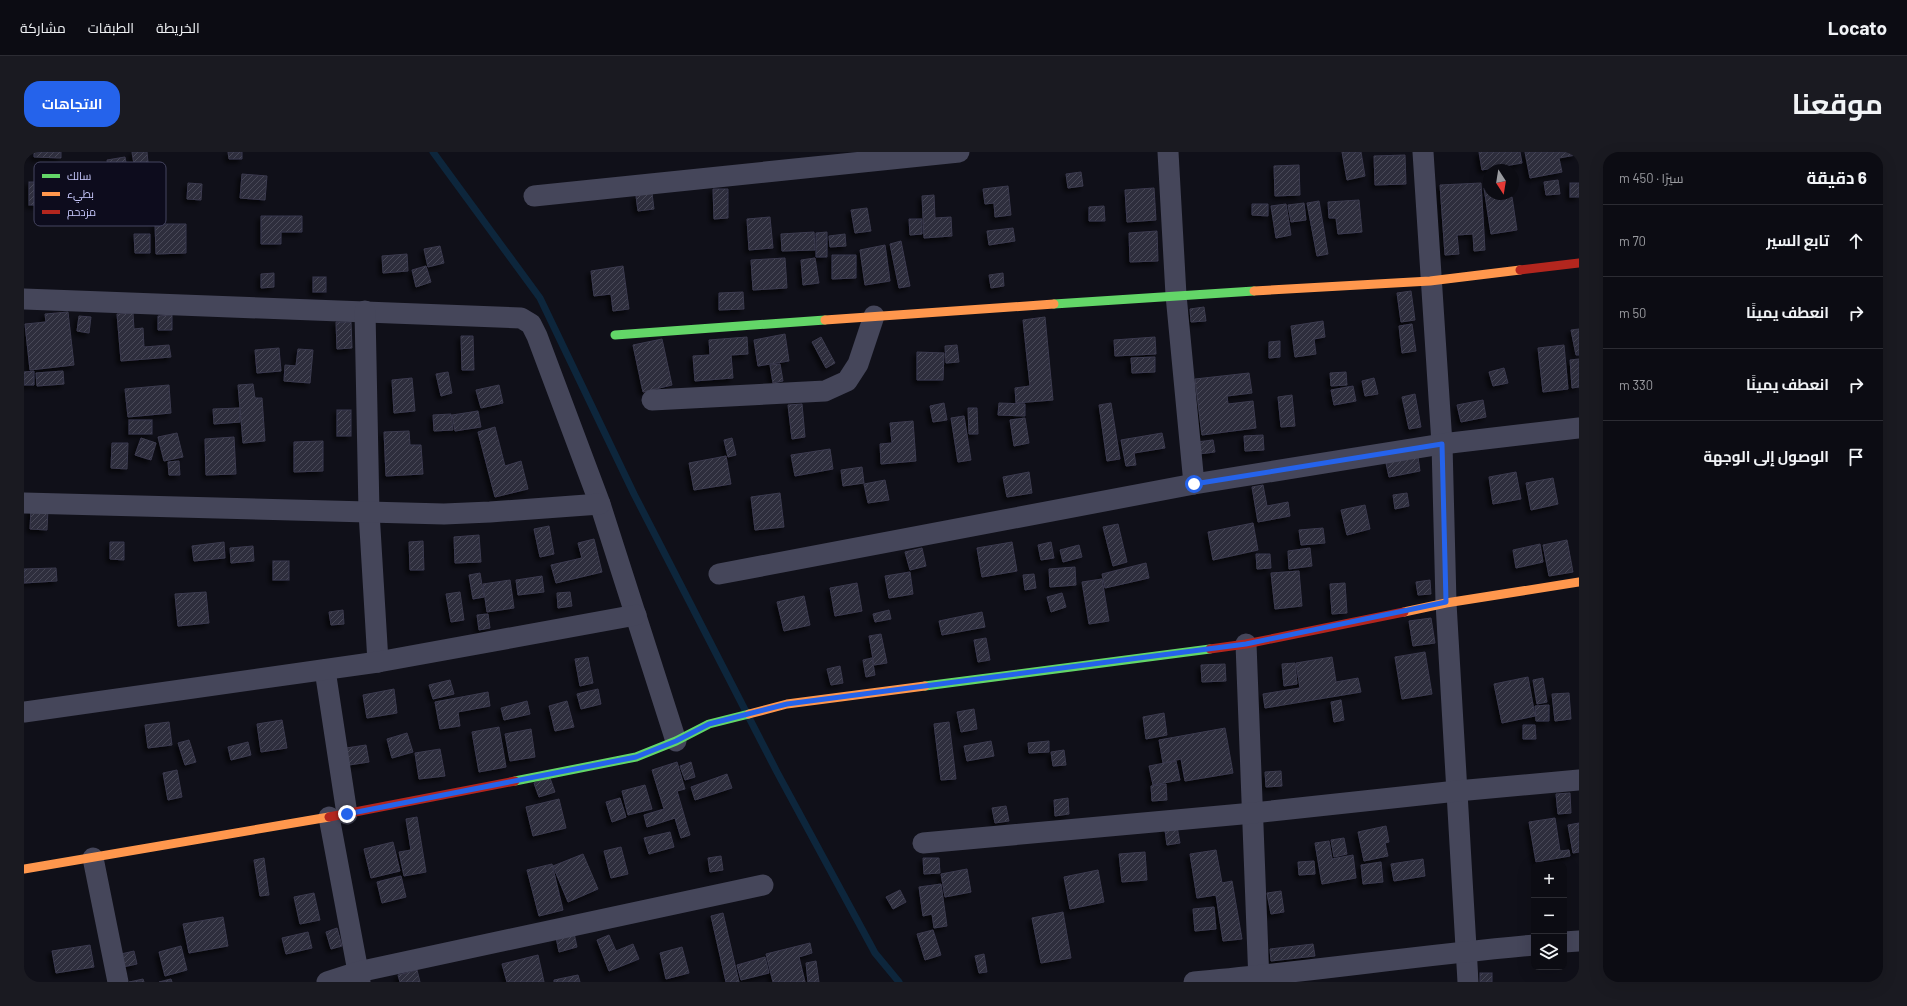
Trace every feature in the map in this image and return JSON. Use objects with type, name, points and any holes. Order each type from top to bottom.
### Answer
[{"type":"street","points":[[534,196],[959,152]]},
{"type":"street","points":[[1168,152],[1176,295],[1194,484]]},
{"type":"street","points":[[1423,152],[1430,281],[1442,444],[1446,602],[1468,982]]},
{"type":"street","points":[[615,335],[1176,295],[1430,281],[1579,263]]},
{"type":"street","points":[[24,299],[365,311],[526,319],[537,336],[600,504],[676,741]]},
{"type":"street","points":[[365,311],[369,512],[378,662]]},
{"type":"street","points":[[652,400],[825,391],[847,381],[858,364],[874,316]]},
{"type":"street","points":[[719,574],[1194,484],[1442,444],[1579,428]]},
{"type":"street","points":[[24,503],[437,514],[490,512],[600,504]]},
{"type":"street","points":[[24,869],[338,815],[636,757],[676,741],[709,724],[787,704],[1246,644],[1446,602],[1579,582]]},
{"type":"street","points":[[24,712],[378,662],[636,615]]},
{"type":"street","points":[[1246,644],[1259,979]]},
{"type":"street","points":[[325,670],[338,815],[359,977]]},
{"type":"street","points":[[923,843],[1253,813],[1457,791],[1579,780]]},
{"type":"street","points":[[94,858],[118,982]]},
{"type":"street","points":[[327,982],[359,977],[763,886]]},
{"type":"street","points":[[1567,942],[1579,940]]},
{"type":"street","points":[[1194,982],[1259,979],[1466,951],[1531,945]]},
{"type":"building","points":[[24,152],[28,152],[28,157],[24,158]]},
{"type":"building","points":[[34,152],[61,152],[61,158],[34,157]]},
{"type":"building","points":[[132,152],[147,152],[148,162],[134,162]]},
{"type":"building","points":[[228,152],[242,152],[242,159],[229,159]]},
{"type":"building","points":[[1342,152],[1361,152],[1365,176],[1347,180]]},
{"type":"building","points":[[1479,152],[1520,152],[1522,163],[1483,164],[1482,170]]},
{"type":"building","points":[[1525,152],[1575,152],[1576,155],[1559,158],[1562,172],[1530,178]]},
{"type":"building","points":[[1405,155],[1406,184],[1375,185],[1374,156]]},
{"type":"building","points":[[125,157],[126,162],[107,162],[107,160]]},
{"type":"building","points":[[1299,165],[1300,195],[1275,196],[1274,166]]},
{"type":"building","points":[[1081,172],[1083,186],[1068,188],[1066,174]]},
{"type":"building","points":[[242,174],[267,176],[265,200],[240,198]]},
{"type":"building","points":[[1558,180],[1560,194],[1546,195],[1544,182]]},
{"type":"building","points":[[29,182],[34,182],[34,205],[29,205]]},
{"type":"building","points":[[188,183],[202,184],[201,200],[187,199]]},
{"type":"building","points":[[1481,183],[1485,250],[1474,251],[1473,234],[1457,235],[1459,254],[1445,255],[1440,185]]},
{"type":"building","points":[[1570,183],[1579,183],[1579,197],[1570,197]]},
{"type":"building","points":[[1008,186],[1011,215],[995,217],[994,203],[985,204],[983,189]]},
{"type":"building","points":[[1154,188],[1156,220],[1127,222],[1125,190]]},
{"type":"building","points":[[713,189],[728,189],[728,218],[714,219]]},
{"type":"building","points":[[652,193],[654,209],[638,211],[636,196]]},
{"type":"building","points":[[934,195],[935,218],[951,217],[952,236],[924,238],[922,196]]},
{"type":"building","points":[[1359,200],[1362,232],[1338,234],[1336,218],[1329,218],[1328,202]]},
{"type":"building","points":[[1486,200],[1512,200],[1517,230],[1491,234]]},
{"type":"building","points":[[1319,201],[1328,254],[1317,256],[1307,203]]},
{"type":"building","points":[[1304,203],[1306,220],[1291,222],[1288,205]]},
{"type":"building","points":[[1252,204],[1268,204],[1268,216],[1252,215]]},
{"type":"building","points":[[1286,204],[1291,235],[1276,238],[1271,206]]},
{"type":"building","points":[[1104,206],[1105,221],[1089,221],[1089,207]]},
{"type":"building","points":[[867,208],[871,231],[855,233],[851,210]]},
{"type":"building","points":[[261,216],[302,216],[302,232],[281,232],[281,244],[261,244]]},
{"type":"building","points":[[770,217],[773,248],[749,250],[747,219]]},
{"type":"building","points":[[909,219],[922,219],[922,234],[910,235]]},
{"type":"building","points":[[166,224],[186,224],[186,253],[156,254],[155,226],[166,226]]},
{"type":"building","points":[[1013,228],[1015,241],[989,245],[987,231]]},
{"type":"building","points":[[1157,231],[1158,261],[1130,262],[1129,233]]},
{"type":"building","points":[[814,232],[815,250],[782,251],[781,234]]},
{"type":"building","points":[[827,232],[827,257],[816,257],[816,233]]},
{"type":"building","points":[[134,234],[150,234],[150,253],[135,253]]},
{"type":"building","points":[[845,234],[846,246],[830,247],[829,236]]},
{"type":"building","points":[[901,241],[910,286],[899,288],[890,244]]},
{"type":"building","points":[[885,245],[890,281],[865,285],[860,250]]},
{"type":"building","points":[[440,246],[444,263],[428,267],[424,249]]},
{"type":"building","points":[[407,254],[408,271],[383,273],[382,256]]},
{"type":"building","points":[[832,255],[856,255],[856,278],[832,279]]},
{"type":"building","points":[[785,258],[787,288],[753,290],[751,260]]},
{"type":"building","points":[[815,258],[819,283],[803,285],[801,260]]},
{"type":"building","points":[[426,266],[431,282],[416,287],[412,270]]},
{"type":"building","points":[[623,266],[629,309],[613,311],[611,294],[594,296],[591,271]]},
{"type":"building","points":[[274,273],[274,287],[261,288],[261,274]]},
{"type":"building","points":[[1003,273],[1004,286],[991,288],[989,275]]},
{"type":"building","points":[[313,277],[326,277],[326,292],[313,292]]},
{"type":"building","points":[[1411,291],[1415,320],[1401,322],[1397,293]]},
{"type":"building","points":[[743,292],[744,309],[719,310],[719,293]]},
{"type":"building","points":[[1204,307],[1206,321],[1191,322],[1190,309]]},
{"type":"building","points":[[68,312],[74,365],[30,370],[25,324],[46,322],[45,314]]},
{"type":"building","points":[[133,313],[134,329],[143,328],[144,347],[169,345],[171,357],[121,361],[117,314]]},
{"type":"building","points":[[172,315],[172,330],[158,330],[158,316]]},
{"type":"building","points":[[79,316],[91,317],[89,333],[77,331]]},
{"type":"building","points":[[1045,317],[1053,400],[1016,403],[1015,388],[1030,386],[1023,320]]},
{"type":"building","points":[[1323,321],[1325,337],[1314,339],[1316,354],[1295,357],[1291,326]]},
{"type":"building","points":[[336,322],[351,322],[352,348],[337,349]]},
{"type":"building","points":[[1412,324],[1416,351],[1402,353],[1399,326]]},
{"type":"building","points":[[1579,329],[1579,355],[1576,355],[1571,330]]},
{"type":"building","points":[[785,334],[789,361],[758,366],[754,340]]},
{"type":"building","points":[[461,336],[473,336],[474,370],[462,370]]},
{"type":"building","points":[[747,337],[748,354],[731,355],[733,378],[695,381],[693,356],[710,355],[709,340]]},
{"type":"building","points":[[821,337],[835,363],[826,368],[812,342]]},
{"type":"building","points":[[1155,337],[1156,354],[1115,356],[1114,340]]},
{"type":"building","points":[[662,339],[672,385],[643,392],[633,345]]},
{"type":"building","points":[[1280,341],[1280,357],[1269,358],[1269,342]]},
{"type":"building","points":[[957,345],[959,362],[946,363],[945,346]]},
{"type":"building","points":[[1564,345],[1568,389],[1543,392],[1538,348]]},
{"type":"building","points":[[279,348],[281,371],[257,373],[255,350]]},
{"type":"building","points":[[298,349],[313,350],[310,383],[284,381],[285,365],[296,366]]},
{"type":"building","points":[[917,352],[944,353],[943,380],[917,380]]},
{"type":"building","points":[[1155,357],[1155,372],[1132,373],[1131,358]]},
{"type":"building","points":[[1579,359],[1579,387],[1572,388],[1570,360]]},
{"type":"building","points":[[780,364],[783,381],[773,383],[770,365]]},
{"type":"building","points":[[1504,368],[1508,383],[1493,386],[1489,372]]},
{"type":"building","points":[[34,371],[34,385],[24,385],[24,372]]},
{"type":"building","points":[[63,371],[64,384],[37,386],[36,373]]},
{"type":"building","points":[[448,372],[452,393],[441,396],[436,374]]},
{"type":"building","points":[[1346,372],[1347,385],[1331,386],[1330,373]]},
{"type":"building","points":[[1249,373],[1252,393],[1227,396],[1228,404],[1253,401],[1256,428],[1202,435],[1195,379]]},
{"type":"building","points":[[412,378],[415,411],[394,413],[392,380]]},
{"type":"building","points":[[1374,378],[1378,394],[1365,396],[1362,381]]},
{"type":"building","points":[[253,384],[255,398],[262,398],[265,441],[243,443],[238,385]]},
{"type":"building","points":[[169,385],[171,413],[128,417],[125,389]]},
{"type":"building","points":[[499,385],[503,403],[481,408],[476,390]]},
{"type":"building","points":[[1353,386],[1356,401],[1334,405],[1331,390]]},
{"type":"building","points":[[1415,394],[1421,427],[1409,429],[1402,397]]},
{"type":"building","points":[[1292,395],[1295,426],[1281,427],[1278,397]]},
{"type":"building","points":[[1483,400],[1486,417],[1461,422],[1457,405]]},
{"type":"building","points":[[944,403],[947,420],[933,422],[930,406]]},
{"type":"building","points":[[999,403],[1025,404],[1025,416],[998,415]]},
{"type":"building","points":[[1111,403],[1120,459],[1107,461],[1099,405]]},
{"type":"building","points":[[802,404],[805,437],[792,439],[788,405]]},
{"type":"building","points":[[240,408],[240,422],[214,424],[213,409]]},
{"type":"building","points":[[968,408],[977,408],[978,434],[969,434]]},
{"type":"building","points":[[337,410],[351,410],[351,436],[337,436]]},
{"type":"building","points":[[478,411],[481,427],[455,431],[452,415]]},
{"type":"building","points":[[451,414],[453,430],[434,431],[433,415]]},
{"type":"building","points":[[964,416],[971,460],[958,462],[951,418]]},
{"type":"building","points":[[1025,418],[1029,443],[1014,446],[1010,420]]},
{"type":"building","points":[[129,420],[152,420],[152,434],[129,434]]},
{"type":"building","points":[[913,421],[916,461],[881,464],[880,444],[892,443],[890,423]]},
{"type":"building","points":[[495,427],[505,466],[521,461],[528,489],[495,497],[478,432]]},
{"type":"building","points":[[409,431],[410,445],[421,445],[423,474],[386,476],[384,432]]},
{"type":"building","points":[[177,433],[183,457],[164,461],[158,437]]},
{"type":"building","points":[[1162,433],[1165,448],[1134,453],[1136,465],[1126,466],[1121,440]]},
{"type":"building","points":[[1263,435],[1264,450],[1245,451],[1244,436]]},
{"type":"building","points":[[234,437],[236,474],[206,475],[205,439]]},
{"type":"building","points":[[141,438],[156,443],[151,460],[135,455]]},
{"type":"building","points":[[732,438],[736,455],[728,457],[724,440]]},
{"type":"building","points":[[1213,440],[1215,452],[1199,454],[1197,442]]},
{"type":"building","points":[[323,441],[323,471],[294,472],[294,442]]},
{"type":"building","points":[[112,443],[128,443],[127,469],[111,468]]},
{"type":"building","points":[[830,449],[833,469],[795,476],[791,455]]},
{"type":"building","points":[[726,456],[731,484],[694,490],[689,463]]},
{"type":"building","points":[[1418,457],[1420,471],[1389,477],[1386,463]]},
{"type":"building","points":[[179,461],[180,475],[169,475],[168,462]]},
{"type":"building","points":[[862,467],[864,483],[843,486],[841,470]]},
{"type":"building","points":[[1029,472],[1032,493],[1007,497],[1003,477]]},
{"type":"building","points":[[1516,472],[1521,499],[1493,504],[1489,477]]},
{"type":"building","points":[[1553,478],[1558,504],[1531,510],[1526,483]]},
{"type":"building","points":[[885,480],[889,500],[868,503],[864,484]]},
{"type":"building","points":[[1263,485],[1267,506],[1288,502],[1290,516],[1258,522],[1252,487]]},
{"type":"building","points":[[780,493],[784,527],[755,530],[751,497]]},
{"type":"building","points":[[1407,493],[1409,506],[1395,509],[1393,495]]},
{"type":"building","points":[[1365,505],[1370,529],[1347,535],[1341,510]]},
{"type":"building","points":[[31,508],[48,509],[47,530],[30,529]]},
{"type":"building","points":[[1253,523],[1258,550],[1213,560],[1208,532]]},
{"type":"building","points":[[1118,524],[1127,562],[1113,566],[1103,527]]},
{"type":"building","points":[[549,526],[554,554],[540,557],[534,529]]},
{"type":"building","points":[[1323,528],[1325,543],[1301,545],[1299,530]]},
{"type":"building","points":[[479,535],[481,562],[455,563],[454,537]]},
{"type":"building","points":[[594,539],[602,572],[556,583],[551,565],[582,558],[578,543]]},
{"type":"building","points":[[1567,540],[1573,572],[1549,576],[1543,545]]},
{"type":"building","points":[[423,541],[424,570],[410,570],[409,542]]},
{"type":"building","points":[[110,542],[124,542],[124,560],[110,559]]},
{"type":"building","points":[[224,542],[225,558],[194,561],[192,546]]},
{"type":"building","points":[[1012,542],[1017,571],[982,577],[977,548]]},
{"type":"building","points":[[1051,542],[1054,558],[1041,560],[1038,545]]},
{"type":"building","points":[[1540,544],[1543,562],[1516,568],[1513,550]]},
{"type":"building","points":[[1079,545],[1082,557],[1063,562],[1060,550]]},
{"type":"building","points":[[253,546],[254,561],[231,563],[230,548]]},
{"type":"building","points":[[922,548],[926,566],[910,570],[905,552]]},
{"type":"building","points":[[1310,548],[1312,566],[1289,569],[1288,551]]},
{"type":"building","points":[[1256,554],[1270,554],[1271,568],[1257,569]]},
{"type":"building","points":[[273,561],[289,561],[289,580],[273,580]]},
{"type":"building","points":[[1146,563],[1149,578],[1105,588],[1102,574]]},
{"type":"building","points":[[1075,567],[1076,585],[1050,587],[1049,569]]},
{"type":"building","points":[[56,568],[57,581],[24,583],[24,569]]},
{"type":"building","points":[[1299,571],[1302,606],[1275,609],[1271,573]]},
{"type":"building","points":[[910,572],[913,594],[889,598],[885,576]]},
{"type":"building","points":[[480,573],[484,597],[473,599],[469,575]]},
{"type":"building","points":[[1034,574],[1036,588],[1025,590],[1023,575]]},
{"type":"building","points":[[542,576],[544,592],[518,595],[516,580]]},
{"type":"building","points":[[1102,579],[1109,621],[1089,624],[1082,582]]},
{"type":"building","points":[[510,580],[514,608],[487,612],[483,584]]},
{"type":"building","points":[[1430,580],[1431,594],[1418,595],[1416,582]]},
{"type":"building","points":[[857,583],[862,611],[835,616],[830,588]]},
{"type":"building","points":[[1345,583],[1347,613],[1332,614],[1330,584]]},
{"type":"building","points":[[206,592],[209,623],[178,626],[175,594]]},
{"type":"building","points":[[460,592],[464,620],[451,622],[446,594]]},
{"type":"building","points":[[570,592],[572,606],[558,608],[557,593]]},
{"type":"building","points":[[1062,593],[1066,607],[1051,612],[1047,597]]},
{"type":"building","points":[[804,596],[810,625],[784,631],[777,602]]},
{"type":"building","points":[[343,610],[344,624],[331,625],[329,612]]},
{"type":"building","points":[[889,610],[891,619],[875,622],[873,614]]},
{"type":"building","points":[[982,612],[985,627],[942,635],[939,621]]},
{"type":"building","points":[[488,614],[490,628],[479,630],[477,615]]},
{"type":"building","points":[[1431,618],[1435,643],[1413,646],[1409,621]]},
{"type":"building","points":[[881,634],[887,663],[874,665],[869,636]]},
{"type":"building","points":[[986,638],[990,660],[978,662],[974,640]]},
{"type":"building","points":[[1425,652],[1432,694],[1402,699],[1395,657]]},
{"type":"building","points":[[588,657],[593,683],[580,686],[575,659]]},
{"type":"building","points":[[1332,657],[1336,682],[1358,678],[1361,692],[1265,708],[1263,694],[1300,688],[1296,663]]},
{"type":"building","points":[[872,658],[875,675],[866,677],[863,660]]},
{"type":"building","points":[[1295,663],[1297,684],[1284,686],[1282,664]]},
{"type":"building","points":[[1225,664],[1226,681],[1202,682],[1201,665]]},
{"type":"building","points":[[840,666],[843,683],[831,685],[827,669]]},
{"type":"building","points":[[1528,677],[1535,716],[1502,723],[1494,684]]},
{"type":"building","points":[[1543,678],[1547,702],[1537,704],[1533,680]]},
{"type":"building","points":[[450,680],[454,694],[433,699],[429,685]]},
{"type":"building","points":[[394,689],[397,713],[367,718],[363,695]]},
{"type":"building","points":[[598,689],[601,704],[581,709],[577,694]]},
{"type":"building","points":[[488,692],[490,706],[458,712],[460,726],[440,729],[435,702]]},
{"type":"building","points":[[1569,693],[1571,719],[1555,721],[1552,694]]},
{"type":"building","points":[[1341,700],[1344,720],[1334,722],[1331,702]]},
{"type":"building","points":[[527,701],[530,714],[504,720],[501,708]]},
{"type":"building","points":[[567,701],[574,727],[555,731],[549,706]]},
{"type":"building","points":[[1549,705],[1549,721],[1536,721],[1535,706]]},
{"type":"building","points":[[974,709],[977,729],[961,732],[957,712]]},
{"type":"building","points":[[1164,713],[1167,735],[1146,739],[1143,717]]},
{"type":"building","points":[[282,720],[287,748],[261,752],[257,724]]},
{"type":"building","points":[[169,722],[172,745],[148,748],[145,725]]},
{"type":"building","points":[[949,722],[956,779],[941,780],[934,724]]},
{"type":"building","points":[[1523,725],[1535,725],[1536,739],[1523,739]]},
{"type":"building","points":[[499,727],[506,767],[479,772],[472,732]]},
{"type":"building","points":[[1225,728],[1233,773],[1185,781],[1181,759],[1163,763],[1159,740]]},
{"type":"building","points":[[531,729],[535,757],[510,761],[505,734]]},
{"type":"building","points":[[407,733],[413,752],[392,758],[387,739]]},
{"type":"building","points":[[189,740],[196,762],[185,765],[178,743]]},
{"type":"building","points":[[991,741],[994,756],[967,761],[964,746]]},
{"type":"building","points":[[1049,741],[1049,752],[1029,753],[1028,743]]},
{"type":"building","points":[[248,742],[251,755],[231,760],[228,747]]},
{"type":"building","points":[[366,745],[369,762],[349,765],[346,748]]},
{"type":"building","points":[[440,749],[445,776],[419,779],[415,753]]},
{"type":"building","points":[[1064,750],[1066,765],[1053,766],[1051,752]]},
{"type":"building","points":[[1176,761],[1180,780],[1153,785],[1149,766]]},
{"type":"building","points":[[677,762],[685,789],[677,791],[690,835],[681,838],[675,818],[647,827],[644,815],[664,809],[652,770]]},
{"type":"building","points":[[691,762],[695,777],[685,780],[680,766]]},
{"type":"building","points":[[177,770],[182,797],[168,800],[163,773]]},
{"type":"building","points":[[1281,771],[1282,786],[1266,787],[1265,772]]},
{"type":"building","points":[[727,774],[732,788],[695,800],[691,787]]},
{"type":"building","points":[[550,778],[555,792],[539,797],[534,783]]},
{"type":"building","points":[[1166,784],[1167,800],[1152,801],[1151,786]]},
{"type":"building","points":[[645,785],[652,809],[628,815],[622,791]]},
{"type":"building","points":[[1570,793],[1571,813],[1558,814],[1556,794]]},
{"type":"building","points":[[620,798],[626,817],[612,822],[606,802]]},
{"type":"building","points":[[1068,798],[1069,814],[1055,816],[1054,800]]},
{"type":"building","points":[[559,799],[566,828],[533,836],[526,807]]},
{"type":"building","points":[[1006,806],[1009,821],[995,823],[992,808]]},
{"type":"building","points":[[417,817],[426,872],[404,876],[399,852],[411,850],[406,819]]},
{"type":"building","points":[[1555,818],[1560,851],[1569,850],[1570,856],[1536,862],[1529,822]]},
{"type":"building","points":[[1176,821],[1180,843],[1167,845],[1164,823]]},
{"type":"building","points":[[1579,823],[1579,852],[1573,853],[1568,825]]},
{"type":"building","points":[[1386,826],[1389,842],[1385,843],[1388,856],[1364,861],[1358,832]]},
{"type":"building","points":[[670,832],[674,847],[649,854],[644,838]]},
{"type":"building","points":[[1344,838],[1347,854],[1334,857],[1331,840]]},
{"type":"building","points":[[1329,841],[1332,859],[1353,855],[1356,878],[1322,884],[1315,843]]},
{"type":"building","points":[[393,842],[400,871],[371,878],[364,849]]},
{"type":"building","points":[[621,847],[628,874],[611,878],[604,851]]},
{"type":"building","points":[[1216,850],[1222,883],[1232,881],[1242,939],[1223,941],[1216,895],[1197,898],[1190,854]]},
{"type":"building","points":[[1145,852],[1147,880],[1122,882],[1119,854]]},
{"type":"building","points":[[583,854],[598,889],[568,902],[553,866]]},
{"type":"building","points":[[721,856],[723,870],[710,872],[708,858]]},
{"type":"building","points":[[264,858],[269,895],[260,896],[254,860]]},
{"type":"building","points":[[923,858],[939,858],[940,873],[924,874]]},
{"type":"building","points":[[1423,859],[1425,876],[1394,881],[1391,864]]},
{"type":"building","points":[[1314,861],[1315,874],[1299,875],[1298,862]]},
{"type":"building","points":[[1381,862],[1383,882],[1363,884],[1361,865]]},
{"type":"building","points":[[552,864],[563,910],[539,916],[527,870]]},
{"type":"building","points":[[967,869],[971,892],[945,897],[941,874]]},
{"type":"building","points":[[1098,870],[1104,902],[1070,909],[1064,877]]},
{"type":"building","points":[[401,876],[406,897],[382,903],[377,882]]},
{"type":"building","points":[[941,884],[947,926],[934,928],[932,914],[923,916],[919,887]]},
{"type":"building","points":[[900,890],[906,902],[893,909],[886,897]]},
{"type":"building","points":[[1281,891],[1284,912],[1271,914],[1267,893]]},
{"type":"building","points":[[314,893],[320,920],[300,924],[294,897]]},
{"type":"building","points":[[1214,907],[1216,929],[1195,931],[1193,909]]},
{"type":"building","points":[[1063,912],[1071,958],[1041,963],[1032,918]]},
{"type":"building","points":[[723,913],[739,982],[726,982],[711,916]]},
{"type":"building","points":[[223,917],[228,946],[189,953],[183,924]]},
{"type":"building","points":[[337,928],[342,946],[331,949],[326,932]]},
{"type":"building","points":[[933,930],[941,955],[925,960],[917,934]]},
{"type":"building","points":[[308,932],[312,948],[286,954],[282,938]]},
{"type":"building","points":[[574,933],[577,947],[559,952],[556,937]]},
{"type":"building","points":[[609,935],[616,951],[633,944],[639,959],[609,971],[597,940]]},
{"type":"building","points":[[810,943],[812,953],[799,957],[805,982],[773,982],[766,954]]},
{"type":"building","points":[[1313,944],[1315,956],[1271,961],[1270,949]]},
{"type":"building","points":[[90,945],[94,967],[56,973],[52,951]]},
{"type":"building","points":[[181,946],[187,970],[165,976],[159,952]]},
{"type":"building","points":[[682,947],[689,973],[666,979],[660,953]]},
{"type":"building","points":[[134,951],[137,964],[123,967],[121,954]]},
{"type":"building","points":[[984,954],[987,972],[979,973],[975,956]]},
{"type":"building","points":[[538,955],[544,982],[507,982],[502,964]]},
{"type":"building","points":[[765,957],[769,973],[741,980],[737,965]]},
{"type":"building","points":[[816,961],[819,982],[808,982],[806,963]]},
{"type":"building","points":[[417,970],[420,982],[400,982],[398,975]]},
{"type":"building","points":[[1480,973],[1492,973],[1492,982],[1480,982]]},
{"type":"building","points":[[578,975],[580,982],[554,982],[554,980]]},
{"type":"building","points":[[143,979],[144,982],[129,982]]},
{"type":"building","points":[[171,979],[172,982],[159,982]]},
{"type":"waterway","points":[[433,152],[540,298],[634,494],[777,772],[875,953],[899,982]]},
{"type":"traffic: fast","points":[[1054,304],[1254,291]]},
{"type":"traffic: fast","points":[[615,335],[825,320]]},
{"type":"traffic: fast","points":[[925,686],[1210,649]]},
{"type":"traffic: fast","points":[[515,781],[636,757],[676,741],[709,724],[749,714]]},
{"type":"traffic: slow","points":[[1254,291],[1430,281],[1520,270]]},
{"type":"traffic: slow","points":[[825,320],[1054,304]]},
{"type":"traffic: slow","points":[[1404,612],[1446,603],[1579,582]]},
{"type":"traffic: slow","points":[[749,714],[787,704],[925,686]]},
{"type":"traffic: slow","points":[[24,869],[329,817]]},
{"type":"traffic: jam","points":[[1520,270],[1579,263]]},
{"type":"traffic: jam","points":[[1210,649],[1246,644],[1404,612]]},
{"type":"traffic: jam","points":[[329,817],[515,781]]},
{"type":"route","points":[[347,814],[636,757],[676,741],[709,724],[787,704],[1246,644],[1446,602],[1442,444],[1194,484]]}]
